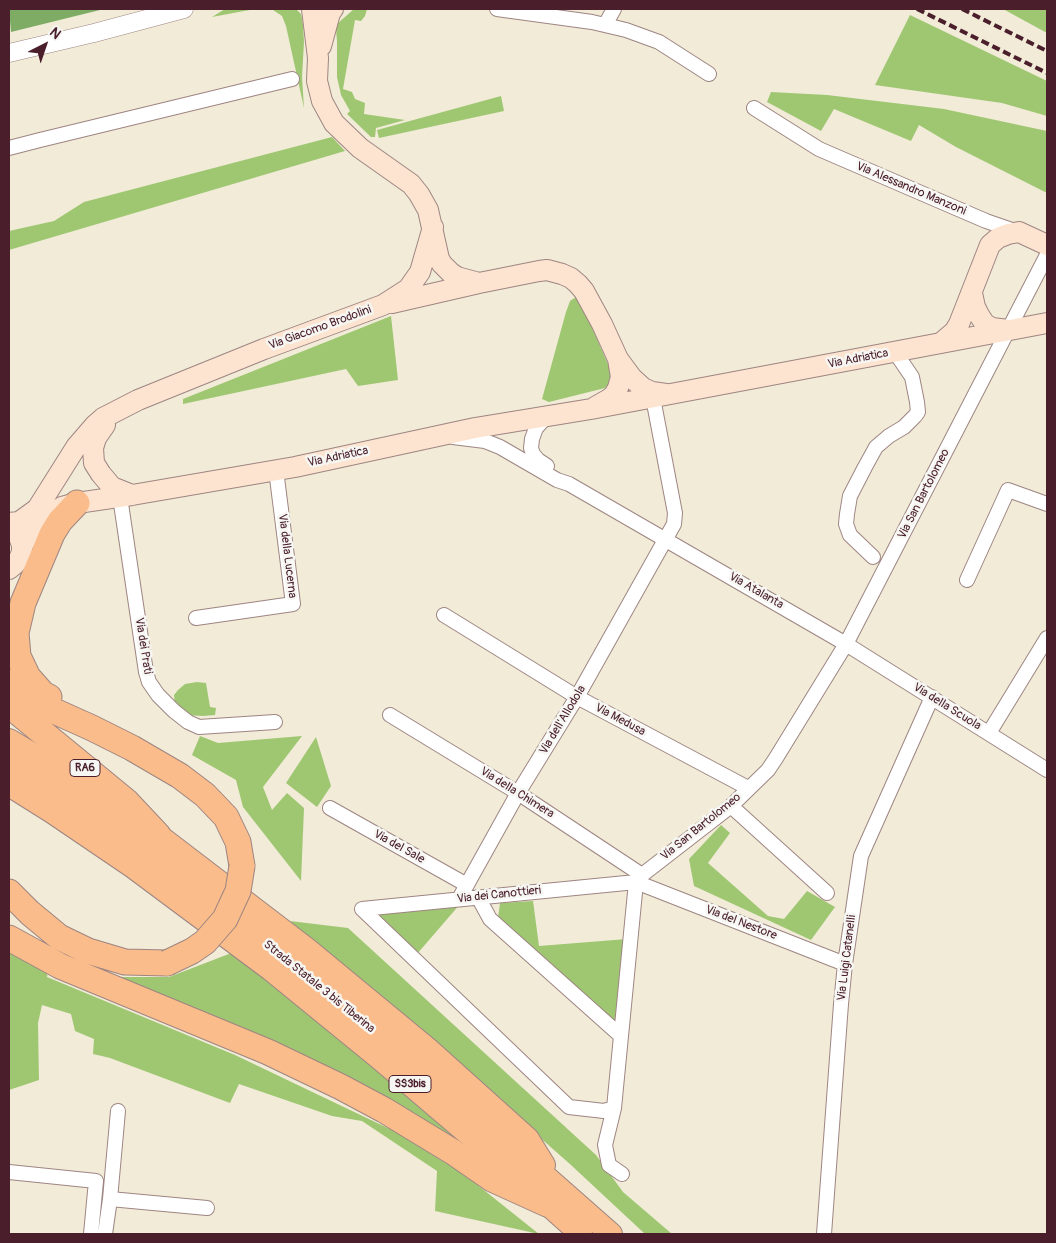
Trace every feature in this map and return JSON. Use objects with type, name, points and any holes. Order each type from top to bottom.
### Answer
[{"type":"highway","points":[[77,503],[60,521],[52,534],[23,603],[16,633],[18,656],[28,677],[43,694],[92,728]]},
{"type":"highway","points":[[9,682],[52,710],[132,748],[180,776],[205,795],[226,817],[238,842],[242,866],[238,891],[225,919],[205,942],[192,951],[167,963],[145,970],[110,969],[71,962],[9,936]]},
{"type":"highway","name":"RA6","points":[[9,705],[127,802],[158,835]]},
{"type":"highway","points":[[9,740],[64,773],[158,835],[307,949],[428,1049],[528,1139],[553,1196]]},
{"type":"highway","name":"Strada Statale 3 bis Tiberina","points":[[9,764],[63,797],[143,851],[284,957],[493,1130],[553,1196],[581,1234]]},
{"type":"highway","name":"Strada Statale 3 bis Tiberina","points":[[9,785],[133,867],[270,969],[479,1143],[553,1196],[611,1234]]},
{"type":"highway","points":[[9,892],[30,913],[59,937],[88,951],[125,962],[167,963]]},
{"type":"highway","points":[[9,936],[60,966],[268,1052],[341,1087],[384,1110],[453,1152],[492,1179],[553,1196]]},
{"type":"main road","points":[[312,9],[318,58],[317,81],[322,101],[334,123],[360,148],[411,184],[428,210],[433,227]]},
{"type":"main road","points":[[318,58],[333,9]]},
{"type":"main road","name":"Via Adriatica","points":[[433,227],[442,264],[451,273],[479,283]]},
{"type":"main road","name":"Via Giacomo Brodolini","points":[[9,524],[19,522],[37,510],[76,446],[103,418],[138,400],[264,348],[383,305],[408,289],[420,272],[433,227]]},
{"type":"main road","points":[[941,343],[954,332],[959,324],[990,245],[998,238],[1019,232]]},
{"type":"main road","name":"Via Alessandro Manzoni","points":[[1019,232],[1047,245]]},
{"type":"main road","name":"Via Adriatica","points":[[383,305],[539,271],[555,272],[571,278],[584,291],[618,359],[632,378],[643,388],[661,396]]},
{"type":"main road","points":[[972,293],[979,316],[986,324],[992,328],[1009,330]]},
{"type":"main road","name":"Via Adriatica","points":[[9,568],[19,558],[22,552],[22,545],[41,523],[62,507],[77,503],[276,470],[474,428],[591,410],[1047,323]]},
{"type":"main road","points":[[591,410],[614,395],[618,388],[621,377],[618,359]]},
{"type":"main road","points":[[115,412],[96,438],[93,448],[94,463],[112,486],[126,496]]},
{"type":"main road","points":[[9,524],[17,532],[22,545]]},
{"type":"street","points":[[9,53],[184,9]]},
{"type":"street","points":[[496,9],[544,15],[626,30],[659,42],[708,74]]},
{"type":"street","points":[[605,25],[614,9]]},
{"type":"street","points":[[9,148],[292,79]]},
{"type":"street","name":"Via Alessandro Manzoni","points":[[754,108],[819,149],[986,221],[1019,232]]},
{"type":"street","points":[[986,221],[990,229],[990,245]]},
{"type":"street","name":"Via San Bartolomeo","points":[[639,878],[731,806],[768,770],[776,758],[846,644],[1047,255]]},
{"type":"street","points":[[873,557],[850,536],[846,524],[846,514],[850,496],[876,447],[904,427],[918,412],[918,402],[912,377],[895,352]]},
{"type":"street","points":[[661,396],[675,513],[674,524],[666,540]]},
{"type":"street","name":"Via Atalanta","points":[[546,416],[536,428],[532,438],[533,454],[569,484]]},
{"type":"street","name":"Via Atalanta","points":[[424,438],[485,441],[500,447],[557,480],[569,484],[846,644]]},
{"type":"street","name":"Via della Lucerna","points":[[196,618],[293,604],[276,470]]},
{"type":"street","points":[[967,580],[1008,490],[1047,504]]},
{"type":"street","name":"Via dei Prati","points":[[126,496],[146,672],[149,682],[158,695],[174,711],[188,722],[199,727],[274,722]]},
{"type":"street","name":"Via dell'Allodola","points":[[459,899],[518,793],[577,697],[666,540]]},
{"type":"street","name":"Via Medusa","points":[[444,615],[577,697],[748,788]]},
{"type":"street","points":[[989,733],[1047,638]]},
{"type":"street","name":"Via della Scuola","points":[[846,644],[1047,770]]},
{"type":"street","name":"Via Luigi Catanelli","points":[[824,1234],[840,1022],[861,856],[932,697]]},
{"type":"street","name":"Via della Chimera","points":[[390,715],[518,793],[639,878]]},
{"type":"street","points":[[731,806],[827,893]]},
{"type":"street","name":"Via del Sale","points":[[330,808],[467,885]]},
{"type":"street","points":[[622,1174],[609,1165],[605,1145],[614,1108],[639,878]]},
{"type":"street","name":"Via del Nestore","points":[[639,878],[846,964]]},
{"type":"street","name":"Via dei Canottieri","points":[[614,1108],[604,1111],[569,1107],[362,909],[639,878]]},
{"type":"street","points":[[478,897],[490,920],[622,1036]]},
{"type":"street","points":[[105,1234],[118,1111]]},
{"type":"street","points":[[9,1172],[96,1181],[91,1234]]},
{"type":"street","points":[[110,1199],[207,1208]]},
{"type":"green space","points":[[9,9],[104,9],[11,32]]},
{"type":"green space","points":[[225,9],[255,9],[212,17]]},
{"type":"green space","points":[[268,9],[296,9],[301,14],[304,42],[302,77],[304,108],[286,26],[282,16]]},
{"type":"green space","points":[[354,9],[367,9],[361,21],[355,20],[343,89],[352,92],[355,99],[365,103],[364,114],[405,120],[376,128],[375,137],[371,137],[347,114],[350,111],[341,95],[337,77],[337,24]]},
{"type":"green space","points":[[1003,9],[1047,9],[1047,33]]},
{"type":"green space","points":[[910,15],[1047,81],[1047,116],[1002,103],[875,85]]},
{"type":"green space","points":[[771,92],[827,95],[944,109],[1047,131],[1047,193],[956,147],[919,125],[911,141],[834,109],[821,131],[767,102]]},
{"type":"green space","points":[[501,96],[504,111],[379,138],[377,130]]},
{"type":"green space","points":[[332,137],[345,151],[9,250],[9,231],[54,221],[84,202]]},
{"type":"green space","points":[[576,297],[582,305],[611,371],[618,374],[605,388],[549,402],[542,399],[566,312],[570,301]]},
{"type":"green space","points":[[391,316],[398,380],[358,386],[346,369],[183,404],[183,399]]},
{"type":"green space","points":[[206,683],[210,707],[216,708],[215,715],[186,715],[175,706],[174,695],[178,690],[185,684]]},
{"type":"green space","points":[[200,736],[218,743],[302,736],[263,787],[272,810],[287,793],[304,808],[301,881],[243,807],[236,780],[192,755]]},
{"type":"green space","points":[[316,737],[331,786],[317,807],[286,783]]},
{"type":"green space","points":[[721,825],[730,833],[708,863],[768,916],[784,919],[807,891],[835,907],[811,940],[694,886],[689,859]]},
{"type":"green space","points":[[533,901],[539,946],[627,939],[617,1023],[498,918],[500,903]]},
{"type":"green space","points":[[461,903],[417,954],[374,912]]},
{"type":"green space","points":[[290,921],[348,928],[596,1155],[623,1192],[672,1234],[645,1234],[571,1165],[415,1027]]},
{"type":"green space","points":[[9,948],[48,969],[47,977],[235,1055],[394,1131],[465,1175],[539,1234],[435,1211],[437,1171],[362,1121],[332,1116],[239,1084],[230,1103],[110,1058],[93,1054],[94,1039],[75,1031],[71,1014],[42,1005],[38,1023],[39,1080],[9,1090]]},
{"type":"green space","points":[[234,952],[497,1168],[113,977],[169,977]]},
{"type":"railway","points":[[917,9],[1047,73]]},
{"type":"railway","points":[[962,9],[1047,51]]}]
